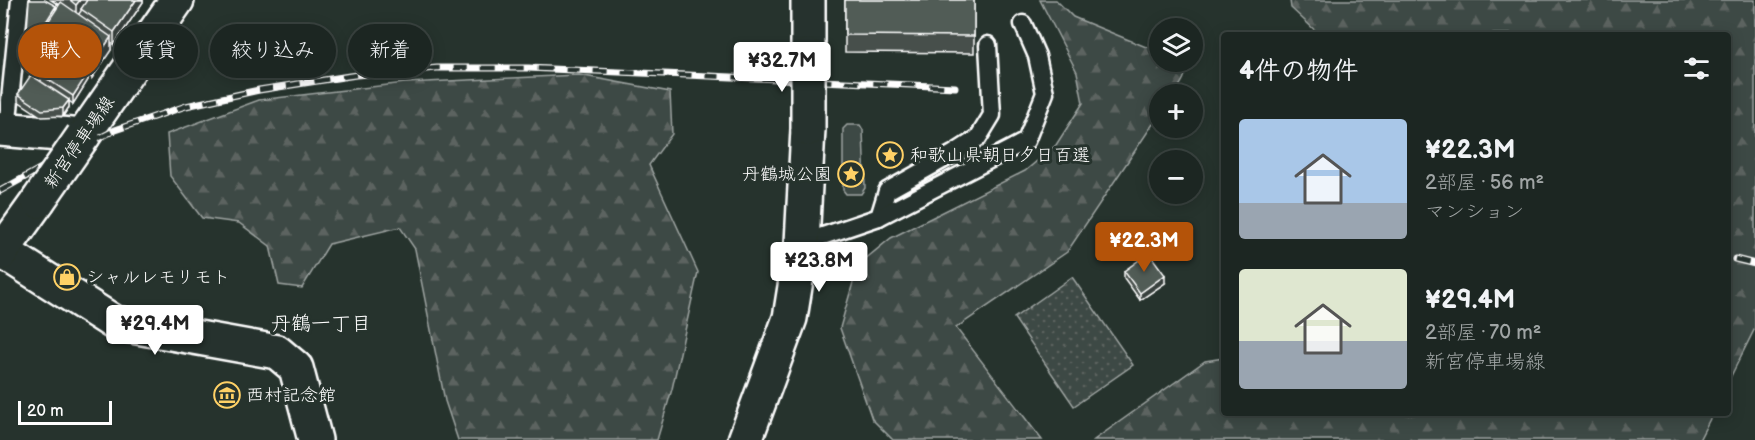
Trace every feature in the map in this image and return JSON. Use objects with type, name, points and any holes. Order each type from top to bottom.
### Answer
[{"type":"street","name":"新宮停車場線","points":[[1,253],[177,0]]},
{"type":"street","points":[[745,440],[790,318],[802,243],[808,129],[808,0]]},
{"type":"street","points":[[4,130],[83,136]]},
{"type":"street","points":[[1,253],[116,323],[277,352],[296,368],[315,440]]},
{"type":"lane","points":[[4,130],[20,0]]},
{"type":"lane","points":[[802,243],[879,217],[1026,141],[1045,93],[1037,56],[1023,24]]},
{"type":"lane","points":[[879,217],[887,191],[978,138],[992,115],[988,45]]},
{"type":"green space","points":[[1040,0],[1056,0],[1073,17],[1149,47],[1149,72],[1185,72],[1185,74],[1180,84],[1149,84],[1149,130],[1067,252],[956,328],[1042,440],[893,440],[872,419],[840,328],[858,265],[891,238],[1025,171],[1056,145],[1083,103],[1077,72]]},
{"type":"green space","points":[[1290,0],[1755,0],[1755,328],[1731,376],[1731,32],[1317,32],[1291,8]]},
{"type":"green space","points":[[579,75],[670,92],[672,134],[649,165],[698,272],[672,389],[657,440],[458,440],[445,401],[415,249],[400,227],[329,244],[302,288],[279,285],[270,246],[239,223],[202,218],[170,176],[167,134],[259,100],[405,83]]},
{"type":"green space","points":[[847,125],[860,125],[863,130],[865,188],[861,194],[846,194],[843,190],[843,129]]},
{"type":"green space","points":[[1072,277],[1133,365],[1074,406],[1014,318]]},
{"type":"green space","points":[[1221,358],[1221,416],[1711,416],[1699,440],[1094,440],[1205,361]]},
{"type":"building","points":[[29,0],[45,0],[56,6],[45,24],[27,24]]},
{"type":"building","points":[[70,0],[80,0],[76,5]]},
{"type":"building","points":[[87,0],[136,0],[120,24],[114,24],[114,32],[81,9]]},
{"type":"building","points":[[845,0],[974,0],[974,36],[845,35]]},
{"type":"building","points":[[61,2],[92,24],[47,24]]},
{"type":"building","points":[[102,31],[111,37],[102,50]]},
{"type":"building","points":[[29,78],[36,78],[69,100],[63,108],[42,110],[18,94]]},
{"type":"building","points":[[46,78],[85,78],[73,96]]},
{"type":"building","points":[[1149,253],[1165,275],[1140,293],[1124,271]]},
{"type":"railway","points":[[0,191],[115,130],[186,106],[259,90],[356,75],[437,68],[528,68],[955,87]]},
{"type":"railway","points":[[1735,259],[1755,264]]},
{"type":"place","name":"和歌山県朝日夕日百選","points":[[890,155]]},
{"type":"place","name":"丹鶴城公園","points":[[851,174]]},
{"type":"place","name":"シャルレモリモト","points":[[67,277]]},
{"type":"place","name":"西村記念館","points":[[227,395]]},
{"type":"district","name":"丹鶴一丁目","points":[[321,323]]}]
